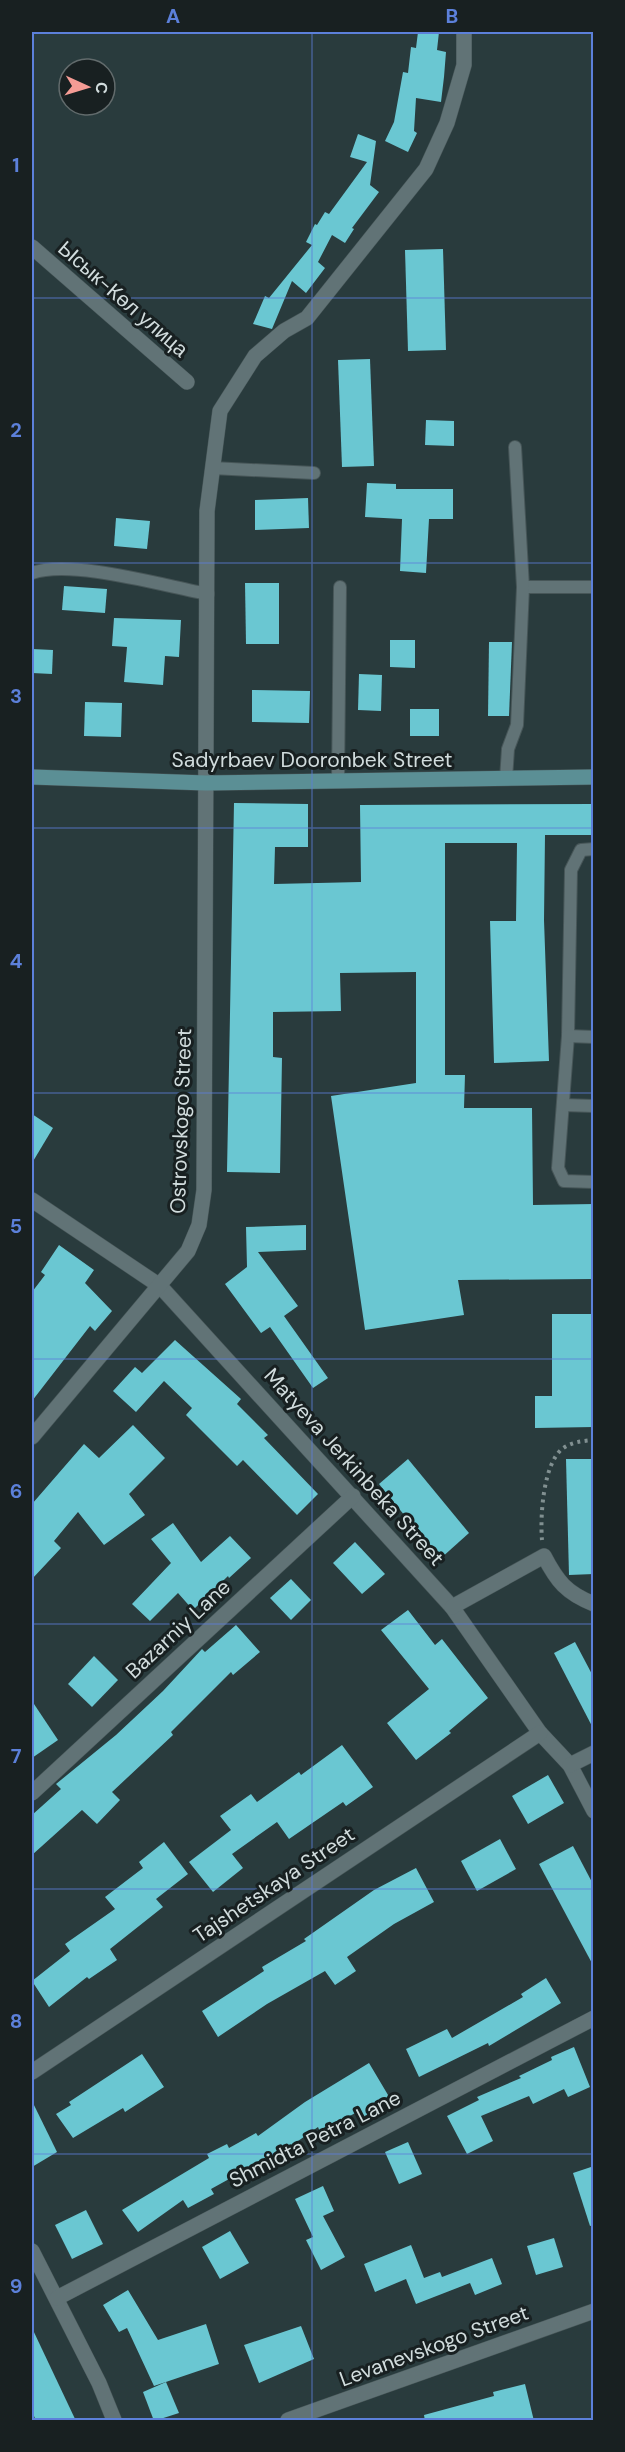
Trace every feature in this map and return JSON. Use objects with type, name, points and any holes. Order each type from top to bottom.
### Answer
[{"type":"main road","name":"Sadyrbaev Dooronbek Street","points":[[32,777],[206,783],[594,777]]},
{"type":"street","name":"Ostrovskogo Street","points":[[32,1437],[188,1251],[199,1225],[204,1190],[207,511],[220,411],[255,356],[284,331],[307,318],[426,169],[447,123],[464,65],[464,32]]},
{"type":"street","name":"Ысык-Көл улица","points":[[32,247],[187,382]]},
{"type":"street","name":"Matyeva Jerkinbeka Street","points":[[32,1200],[160,1286],[452,1607],[540,1733],[570,1765],[594,1811]]},
{"type":"street","name":"Bazarniy Lane","points":[[32,1793],[353,1496]]},
{"type":"street","points":[[452,1607],[543,1556],[554,1576],[573,1596],[594,1604]]},
{"type":"street","name":"Tajshetskaya Street","points":[[32,2072],[540,1733]]},
{"type":"street","points":[[570,1765],[594,1753]]},
{"type":"street","name":"Shmidta Petra Lane","points":[[57,2298],[594,2018]]},
{"type":"street","points":[[32,2251],[99,2384],[114,2421]]},
{"type":"street","name":"Levanevskogo Street","points":[[288,2421],[594,2311]]},
{"type":"lane","points":[[506,779],[508,749],[517,725],[523,587],[515,447]]},
{"type":"lane","points":[[212,468],[314,473]]},
{"type":"lane","points":[[32,573],[45,568],[100,573],[208,594]]},
{"type":"lane","points":[[338,782],[340,587]]},
{"type":"lane","points":[[523,587],[594,587]]},
{"type":"lane","points":[[594,849],[581,850],[571,870],[568,1036],[558,1173],[569,1182],[594,1182]]},
{"type":"lane","points":[[568,1036],[594,1037]]},
{"type":"lane","points":[[563,1105],[594,1106]]},
{"type":"path","points":[[543,1556],[541,1527],[544,1496],[554,1458],[573,1443],[594,1440]]},
{"type":"building","points":[[418,32],[439,32],[437,50],[446,52],[444,77],[441,102],[416,98],[414,131],[417,133],[408,152],[385,141],[394,122],[403,72],[408,73],[411,47],[416,48]]},
{"type":"building","points":[[358,134],[376,141],[370,185],[379,192],[352,228],[354,229],[345,243],[332,235],[318,262],[325,268],[306,293],[292,281],[272,329],[253,324],[265,296],[269,298],[312,245],[306,242],[315,224],[317,225],[325,212],[329,214],[367,162],[350,157]]},
{"type":"building","points":[[443,249],[446,350],[408,351],[405,250]]},
{"type":"building","points":[[370,359],[374,466],[342,467],[338,360]]},
{"type":"building","points":[[426,420],[454,421],[454,446],[425,445]]},
{"type":"building","points":[[367,483],[396,484],[396,489],[453,489],[453,519],[429,519],[426,573],[400,571],[402,519],[365,517]]},
{"type":"building","points":[[308,498],[309,528],[255,530],[255,500]]},
{"type":"building","points":[[116,518],[150,521],[147,549],[114,546]]},
{"type":"building","points":[[245,583],[279,583],[279,644],[246,644]]},
{"type":"building","points":[[64,586],[107,589],[105,613],[62,610]]},
{"type":"building","points":[[114,618],[181,620],[179,657],[165,656],[163,685],[124,682],[127,647],[112,646]]},
{"type":"building","points":[[390,640],[415,640],[415,668],[390,667]]},
{"type":"building","points":[[489,642],[512,642],[509,716],[488,716]]},
{"type":"building","points":[[32,649],[53,650],[52,674],[32,673]]},
{"type":"building","points":[[359,674],[382,675],[381,711],[358,710]]},
{"type":"building","points":[[252,690],[310,691],[309,723],[252,722]]},
{"type":"building","points":[[85,702],[122,703],[121,737],[84,736]]},
{"type":"building","points":[[410,709],[439,709],[439,736],[410,736]]},
{"type":"building","points":[[234,803],[308,804],[308,847],[275,847],[274,884],[361,882],[360,805],[594,804],[594,835],[545,835],[544,920],[549,1061],[494,1063],[490,921],[516,921],[517,843],[445,843],[445,1075],[465,1075],[464,1108],[532,1108],[533,1205],[594,1204],[594,1279],[458,1280],[464,1315],[365,1330],[331,1096],[416,1083],[416,972],[340,973],[341,1011],[273,1012],[273,1057],[282,1058],[280,1173],[227,1172]]},
{"type":"building","points":[[32,1114],[53,1128],[32,1163]]},
{"type":"building","points":[[306,1225],[306,1250],[258,1252],[298,1306],[284,1316],[328,1378],[313,1388],[270,1327],[261,1333],[225,1284],[247,1267],[246,1227]]},
{"type":"building","points":[[59,1245],[94,1270],[85,1283],[112,1311],[95,1331],[90,1326],[32,1401],[32,1292],[45,1275],[41,1272]]},
{"type":"building","points":[[552,1314],[594,1314],[594,1427],[535,1428],[535,1396],[552,1396]]},
{"type":"building","points":[[175,1340],[241,1399],[237,1404],[268,1435],[264,1438],[318,1494],[297,1515],[243,1460],[237,1466],[186,1415],[192,1408],[164,1381],[136,1412],[113,1391],[135,1367],[142,1373]]},
{"type":"building","points":[[133,1425],[165,1458],[129,1494],[145,1515],[104,1545],[78,1512],[54,1541],[61,1548],[32,1579],[32,1504],[84,1444],[99,1458]]},
{"type":"building","points":[[408,1459],[469,1533],[440,1559],[379,1484]]},
{"type":"building","points":[[566,1459],[594,1459],[594,1574],[569,1575]]},
{"type":"building","points":[[173,1523],[201,1562],[230,1536],[251,1558],[229,1578],[228,1576],[193,1610],[178,1593],[150,1621],[132,1604],[171,1563],[151,1539]]},
{"type":"building","points":[[355,1542],[385,1574],[362,1594],[333,1563]]},
{"type":"building","points":[[291,1579],[311,1600],[291,1620],[270,1598]]},
{"type":"building","points":[[408,1610],[435,1645],[442,1639],[488,1698],[449,1731],[451,1733],[416,1760],[387,1723],[429,1689],[381,1630]]},
{"type":"building","points":[[236,1625],[260,1652],[233,1675],[231,1672],[171,1732],[173,1735],[112,1792],[120,1800],[97,1824],[82,1810],[32,1855],[32,1815],[61,1789],[56,1784],[116,1735],[163,1691],[202,1649],[205,1652]]},
{"type":"building","points":[[575,1642],[594,1678],[594,1730],[554,1653]]},
{"type":"building","points":[[94,1656],[118,1680],[92,1707],[68,1684]]},
{"type":"building","points":[[32,1701],[58,1740],[32,1758]]},
{"type":"building","points":[[342,1745],[373,1787],[346,1806],[343,1802],[289,1839],[277,1822],[232,1854],[243,1868],[213,1892],[189,1862],[231,1830],[220,1816],[251,1794],[257,1802],[299,1772],[301,1775]]},
{"type":"building","points":[[548,1775],[564,1803],[528,1824],[512,1796]]},
{"type":"building","points":[[500,1839],[516,1869],[477,1891],[461,1861]]},
{"type":"building","points":[[164,1842],[188,1874],[156,1899],[163,1907],[110,1949],[117,1960],[89,1979],[87,1977],[49,2007],[32,1981],[70,1951],[65,1944],[115,1909],[105,1897],[143,1868],[139,1862]]},
{"type":"building","points":[[573,1846],[594,1886],[594,1967],[539,1864]]},
{"type":"building","points":[[416,1868],[434,1902],[394,1924],[347,1957],[356,1971],[335,1985],[325,1971],[267,2004],[218,2037],[202,2011],[264,1971],[262,1967],[306,1941],[304,1939],[374,1890]]},
{"type":"building","points":[[546,1978],[561,2003],[489,2046],[488,2043],[419,2077],[406,2049],[447,2029],[452,2038],[523,1997],[521,1994]]},
{"type":"building","points":[[574,2047],[590,2087],[568,2097],[564,2089],[533,2104],[529,2096],[481,2116],[493,2141],[467,2154],[447,2116],[479,2100],[477,2097],[521,2078],[519,2076],[552,2060],[551,2057]]},
{"type":"building","points":[[142,2054],[164,2087],[125,2112],[123,2108],[73,2138],[56,2114],[71,2105],[69,2102]]},
{"type":"building","points":[[369,2063],[391,2100],[363,2117],[359,2111],[320,2132],[318,2127],[271,2160],[273,2163],[253,2175],[249,2168],[211,2189],[214,2194],[188,2208],[183,2200],[138,2232],[122,2210],[209,2158],[207,2154],[227,2144],[229,2148],[256,2133],[258,2136],[305,2102]]},
{"type":"building","points":[[32,2101],[57,2152],[32,2167]]},
{"type":"building","points":[[408,2142],[422,2174],[399,2184],[385,2152]]},
{"type":"building","points":[[594,2166],[594,2225],[590,2226],[573,2173]]},
{"type":"building","points":[[323,2186],[334,2211],[323,2216],[345,2257],[321,2270],[306,2240],[313,2237],[295,2199]]},
{"type":"building","points":[[86,2210],[103,2244],[72,2259],[55,2225]]},
{"type":"building","points":[[230,2231],[249,2263],[220,2279],[202,2247]]},
{"type":"building","points":[[554,2238],[563,2267],[536,2275],[527,2246]]},
{"type":"building","points":[[411,2245],[424,2278],[440,2272],[442,2277],[492,2258],[502,2284],[475,2295],[470,2283],[416,2304],[406,2279],[375,2292],[364,2264]]},
{"type":"building","points":[[128,2290],[158,2340],[206,2324],[219,2364],[154,2386],[127,2328],[119,2332],[103,2305]]},
{"type":"building","points":[[301,2326],[314,2359],[259,2383],[244,2345]]},
{"type":"building","points":[[32,2328],[76,2421],[36,2421],[32,2411]]},
{"type":"building","points":[[166,2382],[179,2413],[154,2421],[143,2392]]},
{"type":"building","points":[[525,2384],[534,2421],[425,2421],[424,2415],[494,2396],[493,2392]]}]
